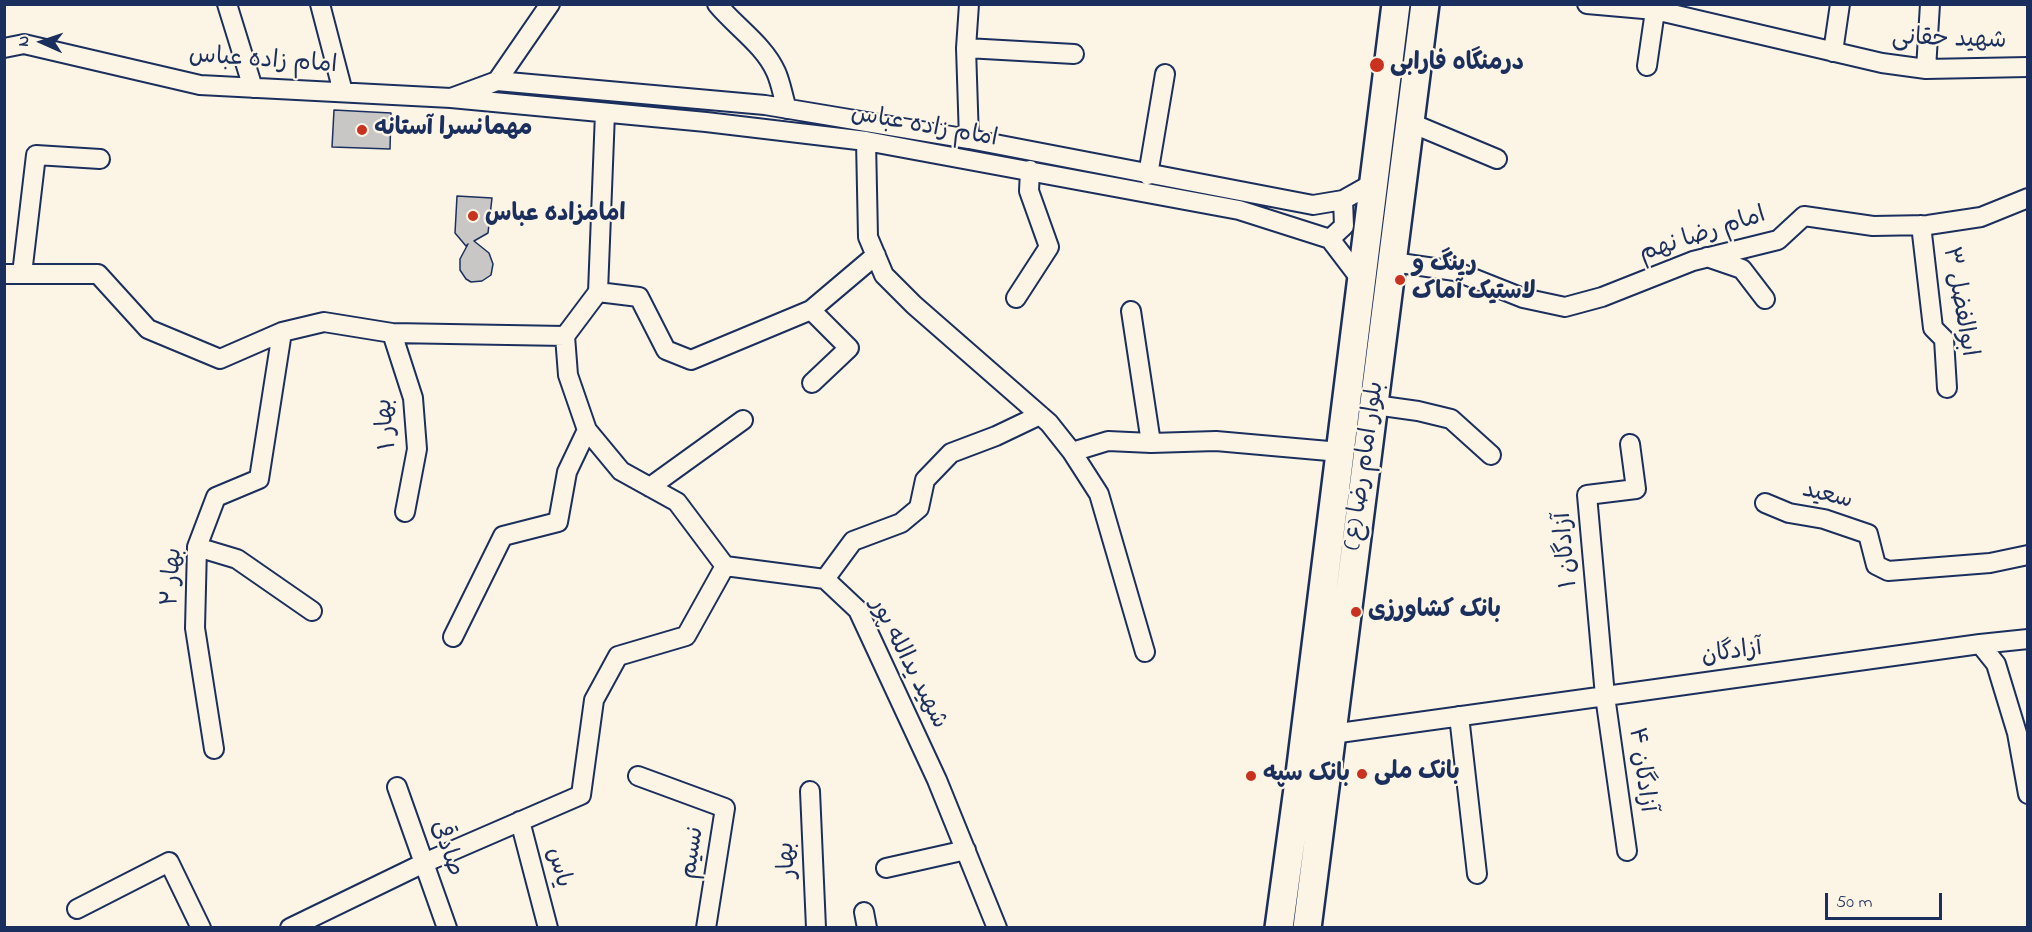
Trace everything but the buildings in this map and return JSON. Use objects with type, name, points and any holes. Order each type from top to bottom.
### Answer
[{"type":"highway","name":"بلوار امام رضا (ع)","points":[[1279,927],[1396,4]]},
{"type":"highway","name":"بلوار امام رضا (ع)","points":[[1307,927],[1425,4]]},
{"type":"street","points":[[227,4],[253,88]]},
{"type":"street","points":[[320,4],[344,92]]},
{"type":"street","points":[[497,81],[550,4]]},
{"type":"street","points":[[717,4],[729,19],[763,51],[776,72],[787,109]]},
{"type":"street","points":[[969,4],[966,48],[969,139]]},
{"type":"street","name":"شهید حقانی","points":[[1587,4],[1656,8],[1882,63],[1926,69],[2028,67]]},
{"type":"street","points":[[1833,52],[1840,4]]},
{"type":"street","points":[[1926,69],[1930,4]]},
{"type":"street","points":[[1647,66],[1656,8]]},
{"type":"street","name":"امام زاده عباس","points":[[4,48],[24,44],[200,85],[451,98],[866,141],[1239,210],[1330,239]]},
{"type":"street","points":[[966,48],[1074,54]]},
{"type":"street","points":[[1148,175],[1165,74]]},
{"type":"street","name":"امام زاده عباس","points":[[451,98],[497,81],[765,105],[969,139],[1313,205],[1343,200],[1375,182]]},
{"type":"street","points":[[605,113],[598,292],[565,336],[568,375],[587,430],[621,471],[676,502],[725,566],[825,579],[853,541],[901,523],[919,508],[925,480],[951,453],[996,436],[1040,415]]},
{"type":"street","points":[[1411,123],[1497,159]]},
{"type":"street","points":[[866,141],[868,237],[884,274],[914,305],[1049,423],[1072,452],[1098,494],[1145,652]]},
{"type":"street","points":[[100,159],[36,154],[13,274],[98,273],[148,329],[220,359],[282,332],[324,322],[392,333],[565,336]]},
{"type":"street","points":[[1016,298],[1049,247],[1029,191],[1030,170]]},
{"type":"street","name":"امام رضا نهم","points":[[1393,262],[1455,271],[1523,298],[1565,307],[1602,297],[1693,261],[1778,240],[1804,216],[1873,226],[1921,225],[1981,217],[2028,198]]},
{"type":"street","points":[[1343,200],[1344,226],[1330,239],[1362,281]]},
{"type":"street","name":"ابوالفضل ۳","points":[[1921,225],[1934,328],[1944,339],[1947,388]]},
{"type":"street","points":[[598,292],[639,297],[666,350],[691,360],[811,310],[876,255]]},
{"type":"street","points":[[1707,257],[1742,269],[1765,299]]},
{"type":"street","points":[[811,310],[849,348],[812,383]]},
{"type":"street","points":[[1131,311],[1151,443]]},
{"type":"street","name":"بهار ۲","points":[[214,749],[195,628],[197,547],[216,497],[259,478],[282,332]]},
{"type":"street","name":"بهار ۱","points":[[392,333],[413,398],[417,449],[405,512]]},
{"type":"street","points":[[1375,405],[1418,411],[1451,419],[1491,455]]},
{"type":"street","points":[[650,487],[743,420]]},
{"type":"street","points":[[453,637],[504,536],[558,522],[567,472],[587,430]]},
{"type":"street","points":[[1072,452],[1108,441],[1151,443],[1215,441],[1340,452]]},
{"type":"street","name":"آزادگان ۱","points":[[1605,696],[1587,495],[1636,489],[1630,444]]},
{"type":"street","name":"سعید","points":[[1766,503],[1789,513],[1824,519],[1868,534],[1876,565],[1888,571],[1990,563],[2028,555]]},
{"type":"street","points":[[197,547],[237,559],[312,611]]},
{"type":"street","points":[[290,927],[424,863],[581,795],[594,700],[618,656],[687,636],[725,566]]},
{"type":"street","name":"شهید یدالله پور","points":[[825,579],[858,610],[937,780],[997,927]]},
{"type":"street","name":"آزادگان","points":[[1332,734],[2028,639]]},
{"type":"street","points":[[1980,644],[1996,664],[2022,733],[2028,794]]},
{"type":"street","name":"آزادگان ۴","points":[[1605,696],[1627,851]]},
{"type":"street","points":[[1459,716],[1477,874]]},
{"type":"street","name":"نسیم","points":[[638,776],[725,808],[706,927]]},
{"type":"street","name":"صادقی","points":[[397,787],[447,927]]},
{"type":"street","name":"بهار","points":[[810,791],[816,927]]},
{"type":"street","name":"یاس","points":[[520,821],[548,927]]},
{"type":"street","points":[[886,868],[966,850]]},
{"type":"street","points":[[77,909],[169,862],[201,927]]},
{"type":"place","name":"درمنگاه فارابی","points":[[1377,65]]},
{"type":"place","name":"مهمانسرا آستانه","points":[[362,130]]},
{"type":"place","name":"امامزاده عباس","points":[[473,216]]},
{"type":"place","name":"رینگ و لاستیک آماک","points":[[1400,280]]},
{"type":"place","name":"بانک کشاورزی","points":[[1356,612]]},
{"type":"place","name":"بانک ملی","points":[[1362,774]]},
{"type":"place","name":"بانک سپه","points":[[1251,776]]}]
